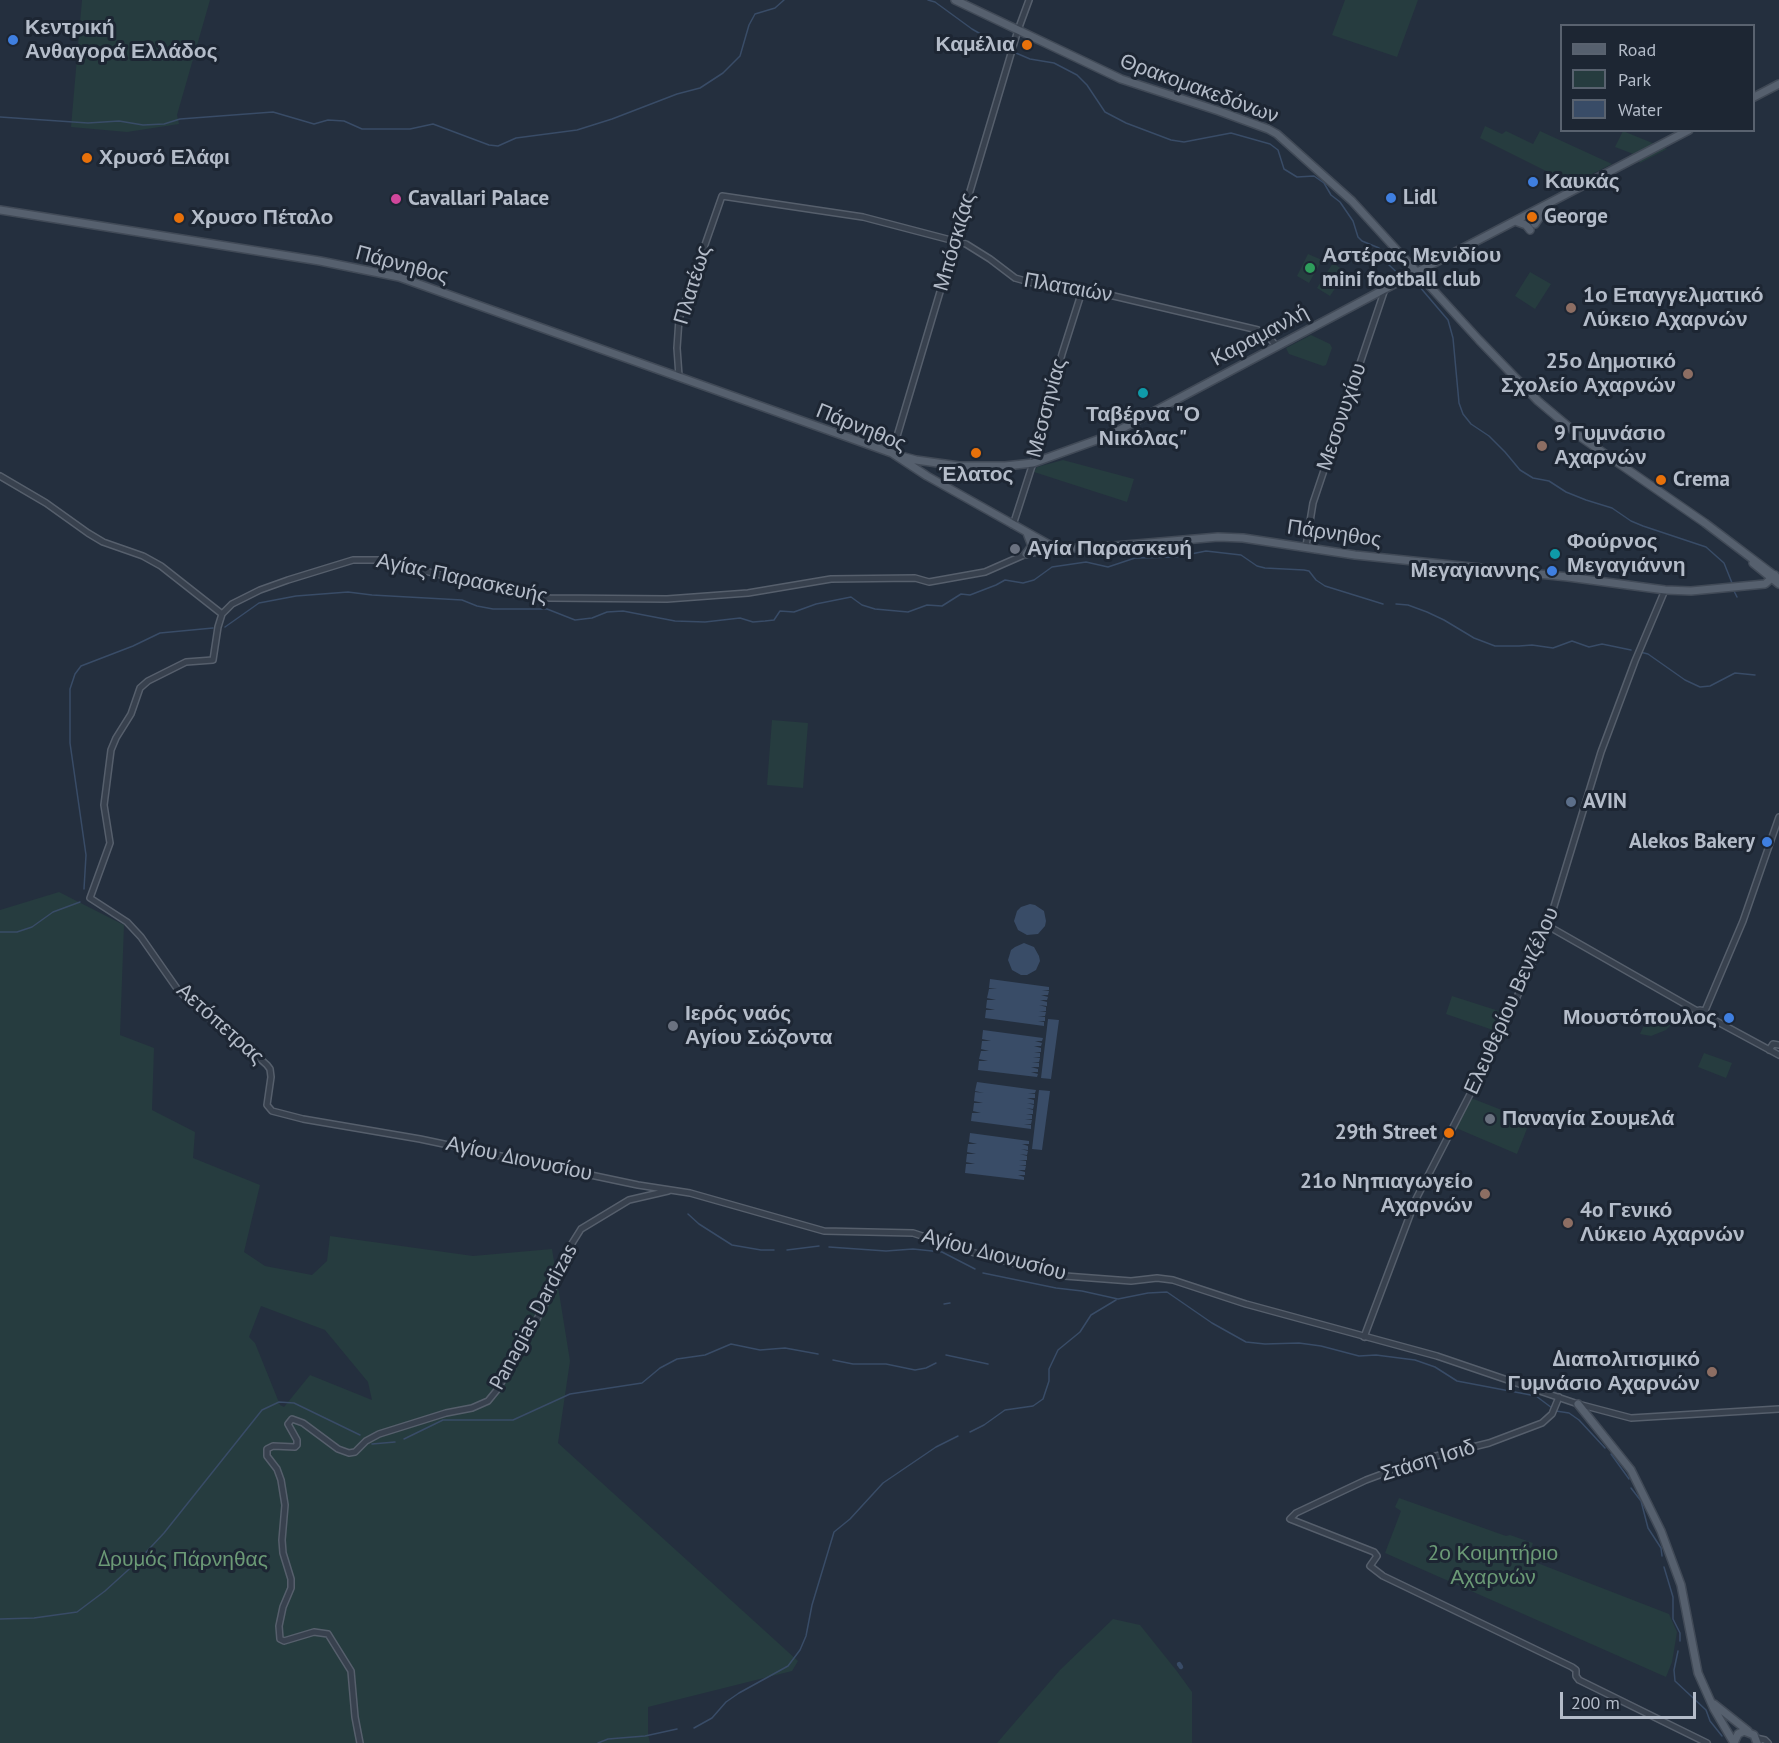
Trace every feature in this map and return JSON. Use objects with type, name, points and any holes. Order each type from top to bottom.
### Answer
[{"type":"main road","name":"Θρακομακεδόνων","points":[[955,0],[1121,79],[1272,131],[1333,181],[1479,340],[1552,413],[1582,438],[1705,523],[1765,571]]},
{"type":"main road","points":[[1755,96],[1779,84]]},
{"type":"main road","name":"Καραμανλή","points":[[892,453],[916,460],[959,466],[1005,466],[1033,463],[1108,436],[1685,132]]},
{"type":"main road","points":[[1515,221],[1533,227],[1549,203]]},
{"type":"main road","name":"Πάρνηθος","points":[[0,210],[388,274],[892,453],[927,476],[1057,549],[1218,537],[1243,538],[1356,555],[1568,577],[1665,590],[1691,591],[1765,584],[1775,578]]},
{"type":"main road","points":[[1026,554],[1032,546],[1027,533]]},
{"type":"main road","points":[[1751,584],[1765,571],[1779,584]]},
{"type":"main road","points":[[1578,1404],[1631,1470],[1661,1532],[1681,1585],[1698,1673],[1734,1743]]},
{"type":"main road","points":[[1712,1703],[1756,1740]]},
{"type":"main road","points":[[1734,1743],[1738,1734],[1748,1731]]},
{"type":"street","name":"Μπόσκιζας","points":[[892,453],[1018,30],[1029,0]]},
{"type":"street","name":"Πλαταιών","points":[[722,196],[863,217],[966,244],[1015,278],[1057,290],[1101,293],[1258,330],[1269,337],[1276,346]]},
{"type":"street","name":"Πλατέως","points":[[679,376],[677,348],[679,319],[722,196]]},
{"type":"street","name":"Μεσονυχίου","points":[[1306,546],[1313,503],[1385,289]]},
{"type":"street","name":"Μεσσηνίας","points":[[1013,525],[1082,291]]},
{"type":"street","points":[[0,476],[46,503],[104,542],[139,554],[161,566],[222,614]]},
{"type":"street","name":"Αγίας Παρασκευής","points":[[222,614],[232,603],[260,590],[358,559],[383,560],[517,594],[550,598],[639,600],[748,593],[831,579],[915,578],[929,582],[985,572],[1026,554],[1057,549]]},
{"type":"street","name":"Ελευθερίου Βενιζέλου","points":[[1364,1337],[1416,1199],[1500,1036],[1548,926],[1605,741],[1665,590]]},
{"type":"street","name":"Αετόπετρας","points":[[222,614],[213,660],[186,662],[144,683],[137,694],[131,714],[116,738],[108,765],[104,805],[110,843],[90,898],[128,922],[178,990],[207,1017],[238,1039],[267,1065],[271,1077],[267,1105],[272,1111]]},
{"type":"street","points":[[1702,1013],[1743,921],[1779,817]]},
{"type":"street","points":[[1548,926],[1779,1055]]},
{"type":"street","points":[[1769,1050],[1773,1044],[1779,1045]]},
{"type":"street","name":"Αγίου Διονυσίου","points":[[272,1111],[638,1185],[673,1190],[824,1231],[912,1233],[981,1255],[1065,1276],[1131,1281],[1165,1278],[1246,1304],[1437,1356],[1578,1404],[1631,1418],[1779,1409]]},
{"type":"street","points":[[638,1185],[641,1196]]},
{"type":"street","name":"Panagias Dardizas","points":[[360,1743],[351,1671],[328,1634],[314,1632],[284,1641],[280,1639],[279,1626],[283,1607],[291,1588],[291,1579],[283,1553],[285,1505],[281,1480],[277,1469],[267,1456],[267,1449],[273,1446],[295,1447],[297,1445],[297,1440],[288,1424],[292,1419],[303,1424],[338,1449],[349,1453],[355,1452],[366,1441],[379,1434],[446,1413],[472,1408],[488,1401],[497,1390],[528,1336],[555,1285],[571,1245],[579,1233],[618,1205],[641,1196],[673,1190]]},
{"type":"street","name":"Στάση Ισιδ","points":[[1558,1397],[1552,1414],[1542,1423],[1504,1438],[1420,1460],[1366,1480],[1296,1513],[1290,1519],[1374,1552],[1377,1556],[1370,1566],[1383,1576],[1572,1667],[1576,1670],[1579,1680],[1707,1743]]},
{"type":"street","points":[[1756,1740],[1765,1740],[1768,1743]]},
{"type":"green space","points":[[82,0],[210,0],[177,115],[179,124],[127,132],[71,127]]},
{"type":"green space","points":[[1345,0],[1418,0],[1397,57],[1332,35]]},
{"type":"green space","points":[[1485,126],[1502,134],[1506,131],[1533,144],[1540,131],[1612,164],[1572,184],[1480,138]]},
{"type":"green space","points":[[1622,132],[1625,132],[1667,149],[1640,163],[1636,155],[1615,147]]},
{"type":"green space","name":"Αστέρας Μενιδίου mini football club","points":[[1308,254],[1322,260],[1309,283],[1297,276]]},
{"type":"green space","points":[[1333,263],[1346,272],[1330,296],[1317,288]]},
{"type":"green space","points":[[1530,272],[1551,284],[1535,309],[1515,296]]},
{"type":"green space","points":[[1311,335],[1330,344],[1332,348],[1326,365],[1323,366],[1289,354],[1286,348]]},
{"type":"green space","points":[[1063,460],[1134,479],[1127,502],[1034,472],[1037,467]]},
{"type":"green space","points":[[772,720],[808,723],[803,788],[767,785]]},
{"type":"green space","name":"Δρυμός Πάρνηθας","points":[[59,892],[124,925],[120,1035],[154,1048],[152,1110],[195,1132],[193,1158],[260,1185],[244,1252],[265,1266],[312,1275],[327,1261],[330,1236],[473,1256],[552,1249],[570,1361],[558,1443],[798,1661],[792,1671],[648,1707],[650,1743],[0,1743],[0,910]],"holes":[[[261,1306],[325,1330],[368,1382],[372,1400],[310,1375],[284,1407],[280,1405],[255,1343],[249,1337]]]},
{"type":"green space","points":[[1452,996],[1502,1012],[1493,1030],[1446,1014]]},
{"type":"green space","points":[[1648,1016],[1672,1024],[1666,1030],[1651,1036],[1640,1034]]},
{"type":"green space","points":[[1704,1053],[1732,1063],[1726,1078],[1698,1067]]},
{"type":"green space","points":[[1471,1098],[1530,1121],[1517,1154],[1456,1128]]},
{"type":"green space","name":"2ο Κοιμητήριο Αχαρνών","points":[[1399,1498],[1506,1536],[1510,1535],[1533,1543],[1527,1559],[1669,1614],[1677,1632],[1672,1662],[1666,1677],[1385,1553],[1401,1511],[1395,1507]]},
{"type":"green space","points":[[1113,1619],[1140,1625],[1192,1692],[1192,1743],[997,1743],[1060,1670]]},
{"type":"water","points":[[1030,904],[1044,911],[1046,921],[1038,934],[1027,935],[1018,930],[1014,921],[1017,911]]},
{"type":"water","points":[[1024,943],[1034,947],[1040,961],[1036,970],[1027,975],[1021,975],[1012,970],[1008,960],[1011,950]]},
{"type":"water","points":[[990,979],[1049,987],[1049,990],[1042,990],[1049,991],[1048,995],[1041,995],[1048,997],[1047,1000],[1040,1000],[1047,1002],[1047,1006],[1039,1005],[1046,1007],[1046,1011],[1039,1011],[1046,1012],[1045,1016],[1038,1016],[1045,1017],[1045,1021],[1038,1021],[1044,1022],[1044,1026],[985,1018],[986,1010],[995,1010],[986,1008],[987,1000],[996,1000],[987,998],[989,989],[997,989],[989,988]]},
{"type":"water","points":[[1048,1019],[1059,1020],[1051,1079],[1041,1078]]},
{"type":"water","points":[[983,1030],[1043,1038],[1042,1041],[1035,1041],[1042,1043],[1041,1046],[1034,1046],[1041,1048],[1041,1052],[1034,1052],[1040,1053],[1040,1057],[1033,1057],[1040,1058],[1039,1062],[1032,1062],[1039,1063],[1039,1067],[1031,1067],[1038,1069],[1038,1072],[1031,1072],[1038,1074],[1037,1077],[978,1070],[979,1061],[988,1061],[979,1059],[981,1051],[989,1051],[981,1049],[982,1041],[991,1041],[982,1039]]},
{"type":"water","points":[[977,1082],[1036,1090],[1035,1093],[1028,1093],[1035,1094],[1035,1098],[1027,1098],[1034,1100],[1034,1104],[1027,1103],[1034,1105],[1033,1109],[1026,1108],[1033,1110],[1033,1114],[1026,1114],[1032,1115],[1032,1119],[1025,1119],[1032,1120],[1031,1124],[1024,1124],[1031,1125],[1031,1129],[971,1121],[972,1113],[981,1113],[973,1111],[974,1103],[983,1103],[974,1101],[975,1092],[984,1093],[975,1091]]},
{"type":"water","points":[[1039,1090],[1050,1091],[1042,1150],[1032,1149]]},
{"type":"water","points":[[970,1133],[1029,1141],[1029,1144],[1022,1144],[1028,1146],[1028,1150],[1021,1149],[1028,1151],[1027,1155],[1020,1154],[1027,1156],[1027,1160],[1019,1160],[1026,1161],[1026,1165],[1019,1165],[1026,1166],[1025,1170],[1018,1170],[1025,1172],[1025,1175],[1018,1175],[1024,1177],[1024,1180],[965,1173],[966,1164],[975,1164],[966,1162],[967,1154],[976,1154],[967,1152],[968,1144],[977,1144],[969,1142]]},
{"type":"waterway","points":[[0,117],[88,123],[119,121],[143,125],[164,124],[180,119],[273,112],[314,124],[328,120],[344,121],[362,129],[410,129],[433,124],[489,145],[498,146],[516,138],[577,130],[700,88],[723,73],[740,56],[749,25],[755,14],[775,8],[784,0]]},
{"type":"waterway","points":[[928,0],[935,2],[972,29],[1003,47]]},
{"type":"waterway","points":[[1016,53],[1030,59],[1054,63],[1077,75],[1087,85],[1105,112],[1126,123],[1171,140],[1184,142],[1231,133],[1270,144],[1278,150],[1284,169],[1297,177],[1314,176],[1324,183],[1353,221],[1358,237],[1379,248],[1389,265],[1403,278]]},
{"type":"waterway","points":[[1407,280],[1419,286],[1448,320],[1453,338],[1459,403],[1463,414],[1471,424],[1489,436],[1520,470],[1533,478],[1549,481],[1566,492],[1612,508],[1643,526],[1706,547],[1724,563],[1732,583]]},
{"type":"waterway","points":[[225,627],[259,603],[296,596],[348,592],[462,600],[493,609],[547,609],[575,620],[592,618],[607,612],[623,611],[675,621],[705,622],[740,618],[753,622],[774,620],[780,611],[794,612],[816,604],[851,597],[862,605],[875,609],[908,612],[927,605],[942,606],[961,594],[970,595],[1005,580],[1023,583],[1034,580],[1052,567],[1086,562],[1108,567],[1135,558],[1176,557],[1206,551],[1241,555],[1257,566],[1265,568],[1309,571],[1325,586],[1383,604]]},
{"type":"waterway","points":[[1734,591],[1737,597]]},
{"type":"waterway","points":[[1396,604],[1408,605],[1427,612],[1474,638],[1495,646],[1532,645],[1553,648],[1572,641],[1589,647],[1602,644],[1631,650]]},
{"type":"waterway","points":[[84,889],[86,855],[70,743],[70,689],[75,674],[81,666],[160,633],[213,628]]},
{"type":"waterway","points":[[1640,652],[1648,654],[1685,680],[1700,687],[1710,686],[1735,673],[1755,675]]},
{"type":"waterway","points":[[0,932],[17,932],[32,927],[53,912],[80,902]]},
{"type":"waterway","points":[[688,1214],[699,1224],[732,1245],[774,1250]]},
{"type":"waterway","points":[[787,1250],[819,1246]]},
{"type":"waterway","points":[[829,1247],[942,1252],[975,1269]]},
{"type":"waterway","points":[[983,1273],[1118,1299],[1167,1292],[1212,1323],[1246,1342],[1299,1343],[1359,1356],[1376,1355],[1415,1360],[1435,1367],[1457,1381],[1536,1396],[1552,1408]]},
{"type":"waterway","points":[[970,1432],[1005,1410],[1033,1406],[1043,1399],[1049,1381],[1049,1369],[1058,1350],[1080,1332],[1091,1315],[1116,1300]]},
{"type":"waterway","points":[[944,1304],[950,1303]]},
{"type":"waterway","points":[[404,1439],[443,1420],[513,1420],[570,1394],[642,1383],[660,1368],[677,1359],[705,1355],[731,1344],[760,1350],[785,1348],[818,1354]]},
{"type":"waterway","points":[[946,1355],[988,1364]]},
{"type":"waterway","points":[[833,1360],[853,1364],[886,1364],[915,1370],[936,1363]]},
{"type":"waterway","points":[[0,1619],[34,1618],[77,1612],[105,1591],[164,1533],[262,1410],[279,1402],[294,1403],[360,1435]]},
{"type":"waterway","points":[[1556,1411],[1569,1413],[1579,1420],[1605,1448]]},
{"type":"waterway","points":[[694,1728],[712,1718],[726,1702],[739,1693],[788,1666],[800,1650],[806,1636],[812,1605],[834,1532],[850,1519],[883,1483],[936,1447],[958,1436]]},
{"type":"waterway","points":[[372,1444],[395,1442]]},
{"type":"waterway","points":[[1611,1454],[1629,1479]]},
{"type":"waterway","points":[[1631,1488],[1641,1501],[1648,1528],[1661,1548],[1662,1556]]},
{"type":"waterway","points":[[1664,1567],[1673,1597],[1673,1619],[1680,1633],[1680,1641]]},
{"type":"waterway","points":[[1678,1651],[1674,1670],[1675,1681],[1706,1710],[1710,1721],[1722,1736]]},
{"type":"waterway","points":[[598,1743],[608,1739],[645,1736],[677,1729]]},
{"type":"place","name":"Κεντρική Ανθαγορά Ελλάδος","points":[[13,40]]},
{"type":"place","name":"Καμέλια","points":[[1027,45]]},
{"type":"place","name":"Χρυσό Ελάφι","points":[[87,158]]},
{"type":"place","name":"Καυκάς","points":[[1533,182]]},
{"type":"place","name":"Lidl","points":[[1391,198]]},
{"type":"place","name":"Cavallari Palace","points":[[396,199]]},
{"type":"place","name":"George","points":[[1532,217]]},
{"type":"place","name":"Χρυσο Πέταλο","points":[[179,218]]},
{"type":"place","name":"Αστέρας Μενιδίου mini football club","points":[[1310,268]]},
{"type":"place","name":"1ο Επαγγελματικό Λύκειο Αχαρνών","points":[[1571,308]]},
{"type":"place","name":"25ο Δημοτικό Σχολείο Αχαρνών","points":[[1688,374]]},
{"type":"place","name":"Ταβέρνα \"Ο Νικόλας\"","points":[[1143,393]]},
{"type":"place","name":"9 Γυμνάσιο Αχαρνών","points":[[1542,446]]},
{"type":"place","name":"Έλατος","points":[[976,453]]},
{"type":"place","name":"Crema","points":[[1661,480]]},
{"type":"place","name":"Αγία Παρασκευή","points":[[1015,549]]},
{"type":"place","name":"Φούρνος Μεγαγιάννη","points":[[1555,554]]},
{"type":"place","name":"Μεγαγιαννης","points":[[1552,571]]},
{"type":"place","name":"AVIN","points":[[1571,802]]},
{"type":"place","name":"Alekos Bakery","points":[[1767,842]]},
{"type":"place","name":"Μουστόπουλος","points":[[1729,1018]]},
{"type":"place","name":"Ιερός ναός Αγίου Σώζοντα","points":[[673,1026]]},
{"type":"place","name":"Παναγία Σουμελά","points":[[1490,1119]]},
{"type":"place","name":"29th Street","points":[[1449,1133]]},
{"type":"place","name":"21ο Νηπιαγωγείο Αχαρνών","points":[[1485,1194]]},
{"type":"place","name":"4o Γενικό Λύκειο Αχαρνών","points":[[1568,1223]]},
{"type":"place","name":"Διαπολιτισμικό Γυμνάσιο Αχαρνών","points":[[1712,1372]]}]
